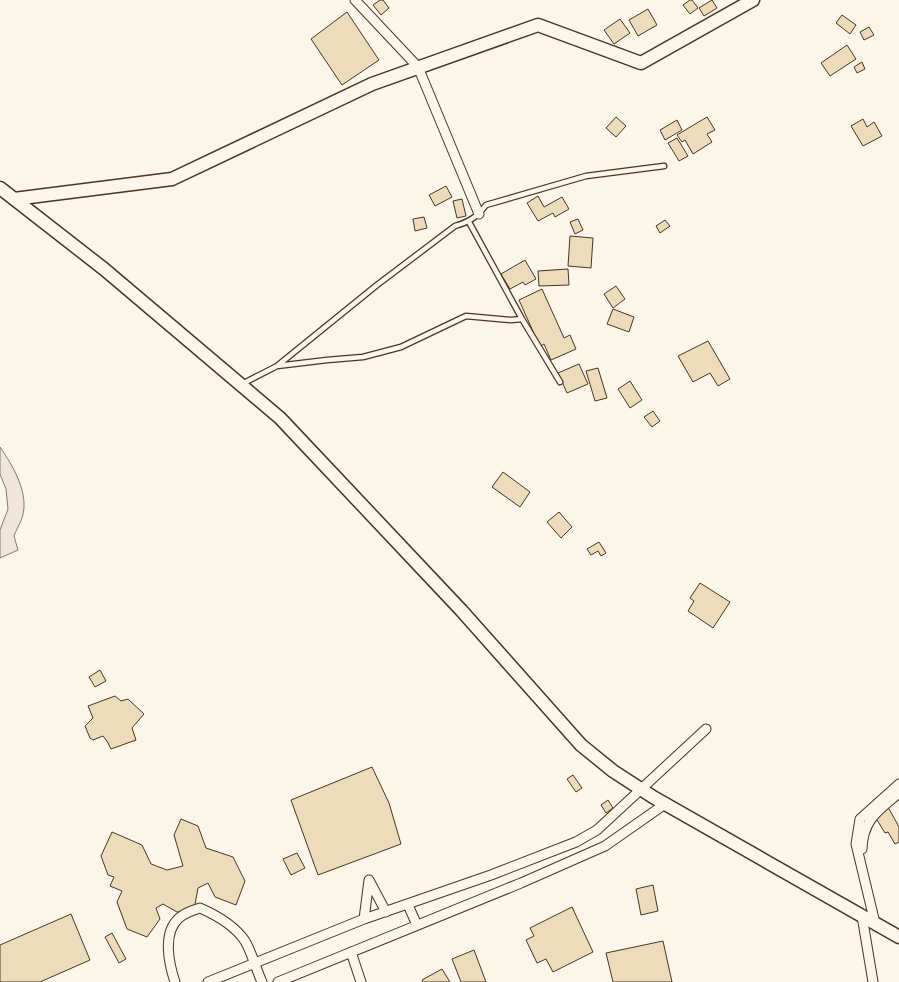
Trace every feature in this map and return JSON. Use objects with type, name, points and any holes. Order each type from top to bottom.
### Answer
[{"type":"main road","points":[[14,199],[172,179],[372,84],[538,25],[641,63],[753,0]]},
{"type":"main road","points":[[0,188],[104,269],[280,418],[441,588],[581,745],[614,772],[665,804],[899,937]]},
{"type":"street","points":[[355,0],[418,68],[479,214]]},
{"type":"street","points":[[208,982],[364,919],[491,875],[576,842],[597,830],[706,729]]},
{"type":"street","points":[[876,924],[856,844],[860,819],[899,784]]},
{"type":"street","points":[[876,924],[862,856],[863,839],[871,817],[899,793]]},
{"type":"street","points":[[278,982],[605,846],[665,804]]},
{"type":"street","points":[[364,919],[368,880],[386,912]]},
{"type":"street","points":[[408,905],[418,925]]},
{"type":"street","points":[[175,982],[171,970],[168,946],[172,930],[178,918],[200,908],[213,914],[246,943],[262,982]]},
{"type":"street","points":[[862,916],[873,982]]},
{"type":"street","points":[[351,952],[361,982]]},
{"type":"lane","points":[[241,385],[277,366],[377,285],[455,226],[469,222],[486,205],[586,176],[664,166]]},
{"type":"lane","points":[[469,222],[522,319],[560,382]]},
{"type":"lane","points":[[277,366],[363,357],[401,347],[466,316],[511,320],[522,319]]},
{"type":"shaded area","points":[[0,447],[19,481],[24,499],[24,509],[14,536],[18,550],[0,558],[0,530],[8,509],[6,489],[0,474]]},
{"type":"building","points":[[383,0],[389,8],[381,15],[373,5]]},
{"type":"building","points":[[690,0],[698,8],[690,14],[683,5]]},
{"type":"building","points":[[712,0],[717,8],[704,16],[699,8]]},
{"type":"building","points":[[648,9],[657,25],[638,36],[629,20]]},
{"type":"building","points":[[347,12],[379,60],[342,85],[311,39]]},
{"type":"building","points":[[842,15],[856,25],[850,34],[836,23]]},
{"type":"building","points":[[620,19],[630,33],[614,44],[604,30]]},
{"type":"building","points":[[869,27],[874,35],[864,40],[860,32]]},
{"type":"building","points":[[847,45],[856,59],[830,76],[821,63]]},
{"type":"building","points":[[862,62],[865,69],[857,73],[854,67]]},
{"type":"building","points":[[616,117],[626,126],[616,137],[606,128]]},
{"type":"building","points":[[707,117],[715,130],[707,134],[712,142],[693,154],[685,140],[682,142],[677,135]]},
{"type":"building","points":[[863,119],[867,127],[874,122],[882,136],[863,146],[851,126]]},
{"type":"building","points":[[677,120],[682,130],[665,140],[660,130]]},
{"type":"building","points":[[677,138],[688,156],[679,161],[668,143]]},
{"type":"building","points":[[446,186],[452,197],[435,206],[429,195]]},
{"type":"building","points":[[538,196],[544,207],[562,197],[569,209],[555,217],[553,213],[538,221],[527,203]]},
{"type":"building","points":[[462,199],[466,216],[457,218],[453,201]]},
{"type":"building","points":[[424,217],[427,228],[415,231],[413,219]]},
{"type":"building","points":[[578,219],[583,230],[575,234],[570,222]]},
{"type":"building","points":[[665,220],[670,226],[660,233],[656,226]]},
{"type":"building","points":[[570,236],[593,238],[591,268],[568,266]]},
{"type":"building","points":[[525,260],[536,279],[525,285],[523,282],[510,289],[501,274]]},
{"type":"building","points":[[568,269],[569,285],[539,286],[538,271]]},
{"type":"building","points":[[616,286],[625,299],[613,308],[604,294]]},
{"type":"building","points":[[542,289],[564,338],[570,335],[576,349],[551,360],[544,344],[540,347],[519,300]]},
{"type":"building","points":[[613,309],[634,317],[629,332],[607,324]]},
{"type":"building","points":[[708,341],[730,379],[718,386],[710,373],[693,382],[678,356]]},
{"type":"building","points":[[579,364],[588,384],[567,393],[558,373]]},
{"type":"building","points":[[598,368],[607,398],[595,401],[586,371]]},
{"type":"building","points":[[630,381],[642,400],[630,408],[618,389]]},
{"type":"building","points":[[653,411],[660,421],[652,427],[644,417]]},
{"type":"building","points":[[503,472],[530,492],[520,507],[492,487]]},
{"type":"building","points":[[559,512],[572,527],[561,538],[547,522]]},
{"type":"building","points":[[599,542],[606,553],[601,556],[598,551],[591,555],[587,549]]},
{"type":"building","points":[[700,583],[730,602],[713,628],[688,611],[694,601],[690,598]]},
{"type":"building","points":[[100,670],[106,681],[95,687],[89,677]]},
{"type":"building","points":[[115,696],[121,701],[128,699],[144,714],[132,728],[136,740],[111,749],[103,736],[93,740],[90,738],[85,726],[93,718],[88,706]]},
{"type":"building","points":[[372,767],[389,803],[401,844],[318,875],[291,800]]},
{"type":"building","points":[[573,775],[582,788],[576,792],[567,779]]},
{"type":"building","points":[[608,800],[613,808],[606,813],[601,805]]},
{"type":"building","points":[[888,807],[899,827],[899,842],[895,844],[888,832],[885,833],[874,815]]},
{"type":"building","points":[[181,819],[198,826],[206,848],[233,857],[245,881],[236,905],[215,897],[208,883],[198,888],[194,910],[177,912],[163,904],[156,908],[160,919],[147,937],[127,929],[117,902],[122,891],[110,886],[114,877],[108,875],[101,856],[112,832],[142,845],[151,864],[167,870],[183,866],[174,835]]},
{"type":"building","points":[[297,853],[305,868],[291,875],[283,859]]},
{"type":"building","points":[[653,885],[658,911],[641,915],[636,889]]},
{"type":"building","points":[[572,907],[593,952],[553,972],[546,959],[537,963],[526,940],[534,936],[530,928]]},
{"type":"building","points":[[71,914],[90,960],[40,982],[0,982],[0,945]]},
{"type":"building","points":[[112,933],[126,959],[119,963],[105,937]]},
{"type":"building","points":[[663,941],[672,982],[613,982],[606,953]]},
{"type":"building","points":[[474,950],[486,982],[461,982],[452,959]]},
{"type":"building","points":[[442,969],[450,982],[423,982],[422,980]]}]
